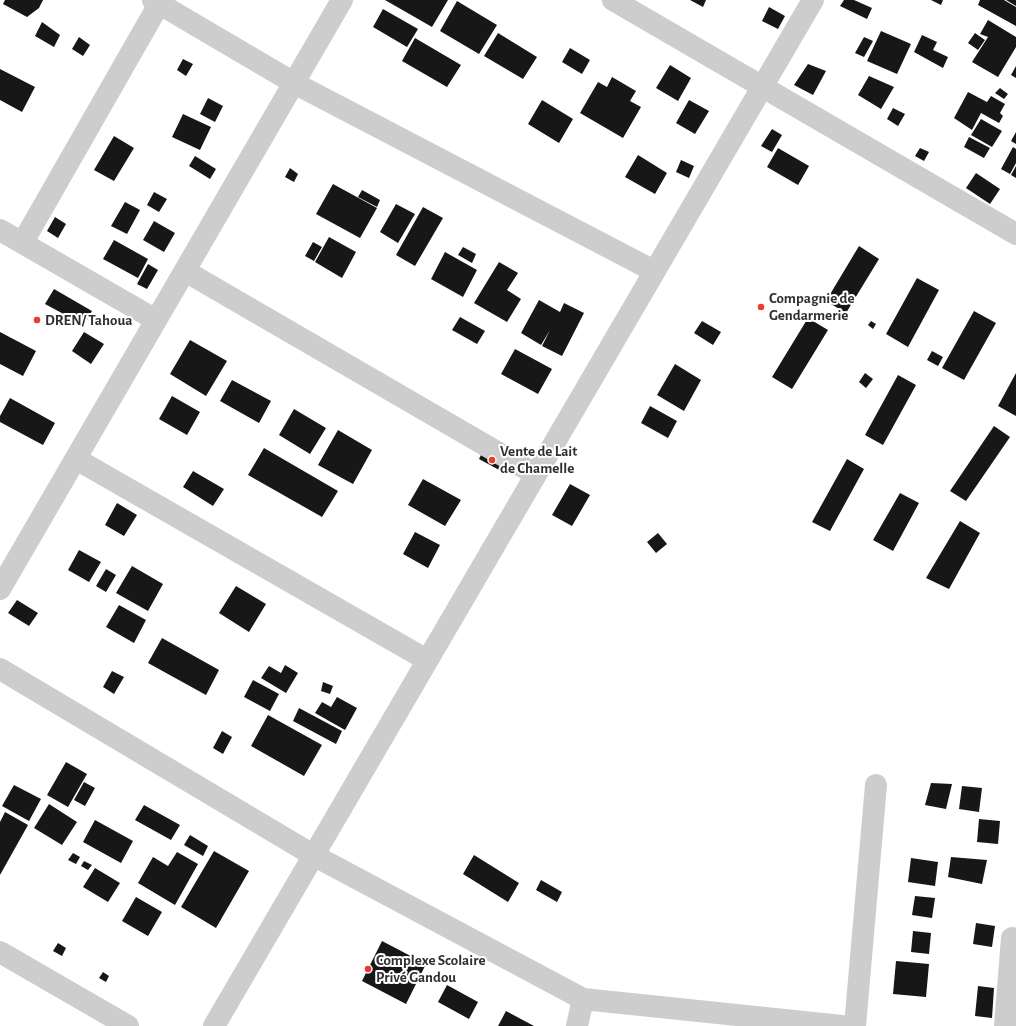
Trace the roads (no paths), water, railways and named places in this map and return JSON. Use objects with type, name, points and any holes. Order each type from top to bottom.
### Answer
[{"type":"street","points":[[0,589],[342,0]]},
{"type":"street","points":[[614,0],[1016,234]]},
{"type":"street","points":[[214,1026],[813,0]]},
{"type":"street","points":[[23,242],[156,2],[294,84],[654,271]]},
{"type":"street","points":[[0,230],[156,320]]},
{"type":"street","points":[[185,271],[535,474]]},
{"type":"street","points":[[76,459],[427,660]]},
{"type":"street","points":[[0,669],[313,855],[583,999],[700,1019],[842,1026]]},
{"type":"street","points":[[855,1026],[876,785]]},
{"type":"street","points":[[1005,1026],[1012,938]]},
{"type":"street","points":[[0,952],[128,1026]]},
{"type":"street","points":[[577,1026],[583,999]]},
{"type":"place","name":"Compagnie de Gendarmerie","points":[[761,307]]},
{"type":"place","name":"DREN/ Tahoua","points":[[37,320]]},
{"type":"place","name":"Vente de Lait de Chamelle","points":[[492,460]]},
{"type":"place","name":"Complexe Scolaire Privé Gandou","points":[[368,969]]}]
